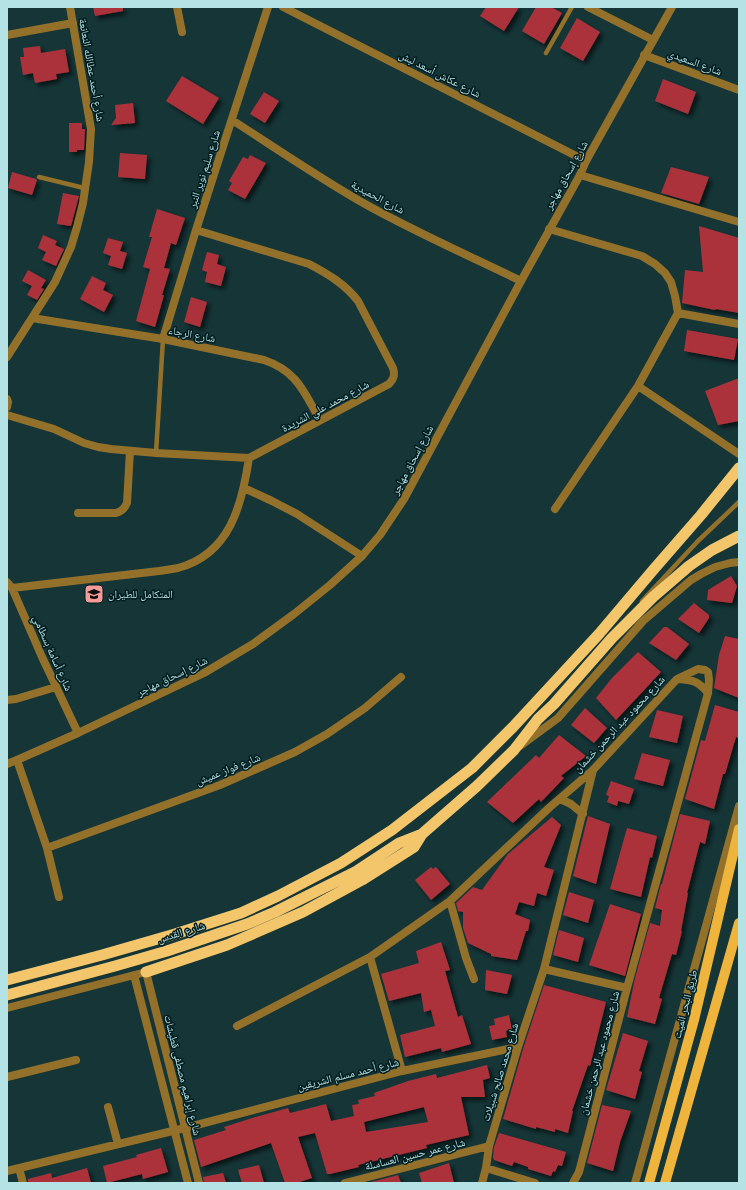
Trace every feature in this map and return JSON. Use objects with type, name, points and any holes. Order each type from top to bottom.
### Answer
[{"type":"highway","name":"شارع القدس","points":[[7,980],[102,955],[241,913],[278,896],[341,863],[392,830],[472,768],[513,727],[599,634],[701,515],[739,468]]},
{"type":"highway","points":[[146,972],[227,945],[303,912],[362,880],[414,847],[422,834],[477,786],[514,750],[538,719],[554,704],[612,638],[663,587],[688,566],[712,550],[739,536]]},
{"type":"highway","name":"شارع القدس","points":[[7,995],[115,966],[247,924],[275,912],[355,872],[399,843],[422,834]]},
{"type":"main road","name":"طريق البحر الميت","points":[[649,1183],[694,1020],[739,829]]},
{"type":"main road","points":[[665,1183],[739,923]]},
{"type":"street","name":"شارع أحمد عطاالله النعانعة","points":[[7,358],[54,282],[71,246],[83,203],[89,162],[91,129],[70,7]]},
{"type":"street","points":[[177,7],[182,32]]},
{"type":"street","name":"شارع سليم نوير النبر","points":[[163,339],[196,230],[268,7]]},
{"type":"street","name":"شارع عكاش أسعد لبش","points":[[283,7],[586,161]]},
{"type":"street","points":[[588,7],[653,40]]},
{"type":"street","name":"شارع إسحاق مهاجر","points":[[7,764],[78,733],[204,673],[253,644],[294,614],[330,585],[362,556],[380,535],[404,499],[549,229],[580,175],[586,161],[672,7]]},
{"type":"street","points":[[7,35],[73,23]]},
{"type":"street","name":"شارع السعيدي","points":[[644,55],[739,90]]},
{"type":"street","name":"شارع الحميدية","points":[[232,120],[321,178],[359,200],[418,231],[521,281]]},
{"type":"street","points":[[580,175],[739,222]]},
{"type":"street","points":[[549,229],[642,256],[655,264],[665,273],[671,282],[678,313],[638,386],[555,509]]},
{"type":"street","name":"شارع محمد علي الشريدة","points":[[196,230],[309,264],[339,281],[358,301],[393,368],[394,377],[389,384],[249,458]]},
{"type":"street","points":[[678,313],[739,324]]},
{"type":"street","name":"شارع الرجاء","points":[[32,318],[163,339],[275,363],[296,379],[320,420]]},
{"type":"street","points":[[638,386],[739,454]]},
{"type":"street","points":[[7,399],[7,407]]},
{"type":"street","points":[[7,415],[54,429],[84,443],[98,447],[156,453],[249,458],[244,488],[236,514],[225,536],[213,550],[197,560],[178,568],[160,571],[9,585]]},
{"type":"street","points":[[78,513],[116,513],[124,508],[127,503],[130,451]]},
{"type":"street","points":[[244,488],[296,514],[362,556]]},
{"type":"street","points":[[514,750],[558,718],[643,621],[691,580],[715,567],[739,562]]},
{"type":"street","name":"شارع أسامة بسطامي","points":[[9,585],[78,733]]},
{"type":"street","name":"شارع محمود عبد الرحمن خشمان","points":[[237,1026],[370,957],[450,902],[593,770],[677,679],[698,669],[705,670],[709,675],[708,693],[627,988],[579,1172],[573,1183]]},
{"type":"street","name":"شارع فواز عميش","points":[[46,848],[220,785],[295,752],[327,734],[365,708],[402,677]]},
{"type":"street","points":[[677,679],[688,679],[696,682],[708,693]]},
{"type":"street","points":[[7,700],[16,699],[56,687]]},
{"type":"street","points":[[17,760],[46,848],[58,897]]},
{"type":"street","name":"شارع محمد صالح شبيلات","points":[[482,1183],[490,1146],[518,1047],[544,969],[593,770]]},
{"type":"street","points":[[560,799],[571,804],[583,814]]},
{"type":"street","points":[[635,1183],[739,806]]},
{"type":"street","points":[[450,902],[466,958],[474,978]]},
{"type":"street","points":[[370,957],[402,1071]]},
{"type":"street","points":[[544,969],[627,988]]},
{"type":"street","points":[[7,1008],[146,972]]},
{"type":"street","name":"شارع إبراهيم مصطفى قطيشات","points":[[146,972],[199,1183]]},
{"type":"street","name":"شارع إبراهيم مصطفى قطيشات","points":[[134,975],[188,1183]]},
{"type":"street","name":"شارع أحمد مسلم الشريقين","points":[[7,1171],[184,1128],[402,1071],[518,1047]]},
{"type":"street","points":[[7,1077],[76,1060]]},
{"type":"street","points":[[108,1107],[118,1144]]},
{"type":"street","name":"شارع عمر حسين العساسلة","points":[[345,1183],[490,1146]]},
{"type":"street","points":[[19,1168],[23,1183]]},
{"type":"street","points":[[486,1168],[535,1183]]},
{"type":"lane","points":[[546,53],[572,7]]},
{"type":"lane","points":[[39,177],[84,188]]},
{"type":"lane","points":[[156,453],[163,339]]},
{"type":"lane","points":[[628,622],[645,597],[739,502]]},
{"type":"building","points":[[93,7],[123,7],[123,11],[95,16]]},
{"type":"building","points":[[486,7],[519,7],[504,31],[480,16]]},
{"type":"building","points":[[536,7],[551,7],[562,13],[544,44],[522,31]]},
{"type":"building","points":[[577,18],[600,32],[583,61],[560,48]]},
{"type":"building","points":[[40,46],[41,53],[65,49],[69,72],[56,74],[57,79],[35,83],[33,73],[23,75],[20,57],[24,57],[23,48]]},
{"type":"building","points":[[182,76],[219,98],[203,124],[166,101]]},
{"type":"building","points":[[663,79],[696,92],[688,114],[655,101]]},
{"type":"building","points":[[264,92],[279,101],[265,123],[250,114]]},
{"type":"building","points":[[133,103],[135,123],[111,125],[116,118],[115,105]]},
{"type":"building","points":[[69,123],[82,123],[82,129],[85,129],[84,150],[69,152]]},
{"type":"building","points":[[120,153],[147,155],[145,179],[118,177]]},
{"type":"building","points":[[250,155],[266,163],[245,199],[228,190],[232,183],[229,181],[243,157],[248,159]]},
{"type":"building","points":[[671,167],[709,177],[699,204],[661,193]]},
{"type":"building","points":[[12,172],[37,180],[32,195],[8,188]]},
{"type":"building","points":[[63,193],[79,196],[71,226],[57,224]]},
{"type":"building","points":[[157,209],[185,218],[176,245],[171,243],[164,268],[170,269],[162,295],[164,295],[155,327],[136,321],[150,269],[143,267],[152,237],[149,237]]},
{"type":"building","points":[[699,226],[739,238],[739,313],[682,303],[685,270],[703,272]]},
{"type":"building","points":[[43,235],[57,241],[55,245],[64,249],[56,266],[42,260],[46,252],[38,248]]},
{"type":"building","points":[[108,238],[123,242],[120,251],[127,253],[122,269],[108,265],[111,256],[103,253]]},
{"type":"building","points":[[207,252],[219,255],[217,264],[226,267],[221,286],[205,282],[207,272],[202,270]]},
{"type":"building","points":[[28,270],[46,280],[41,288],[44,289],[37,300],[27,295],[32,286],[22,281]]},
{"type":"building","points":[[92,276],[106,283],[103,290],[113,295],[104,312],[80,299]]},
{"type":"building","points":[[191,297],[207,302],[200,327],[184,322]]},
{"type":"building","points":[[687,330],[738,339],[734,360],[684,351]]},
{"type":"building","points":[[739,378],[739,421],[718,425],[705,391]]},
{"type":"building","points":[[731,576],[737,586],[732,603],[707,600],[708,590]]},
{"type":"building","points":[[694,603],[709,615],[709,618],[699,633],[678,619]]},
{"type":"building","points":[[664,627],[667,627],[689,644],[676,660],[649,643]]},
{"type":"building","points":[[725,636],[739,639],[739,698],[714,688],[719,655]]},
{"type":"building","points":[[638,652],[661,672],[616,720],[596,698],[612,678]]},
{"type":"building","points":[[715,705],[739,712],[739,738],[736,737],[725,774],[723,774],[714,809],[685,799],[701,740],[705,741]]},
{"type":"building","points":[[585,708],[607,728],[594,743],[571,725]]},
{"type":"building","points":[[657,710],[683,716],[677,743],[649,737]]},
{"type":"building","points":[[559,735],[586,756],[561,776],[564,778],[541,802],[539,799],[513,823],[487,802],[536,755],[539,758]]},
{"type":"building","points":[[642,753],[670,760],[663,786],[634,779]]},
{"type":"building","points":[[611,781],[634,789],[629,804],[618,801],[617,806],[607,802],[609,796],[606,795]]},
{"type":"building","points":[[680,814],[710,821],[705,844],[700,842],[687,893],[682,931],[676,955],[672,954],[659,998],[662,999],[655,1024],[627,1017],[635,978],[650,923],[660,926],[662,910],[655,908]]},
{"type":"building","points":[[588,816],[610,824],[596,884],[573,876]]},
{"type":"building","points":[[552,817],[561,825],[544,867],[554,870],[546,896],[537,893],[534,906],[519,902],[515,914],[530,920],[528,931],[526,931],[517,960],[491,956],[491,954],[468,943],[463,928],[463,912],[458,911],[456,903],[473,887],[482,890],[508,854]]},
{"type":"building","points":[[627,828],[657,836],[652,858],[650,857],[641,897],[610,889]]},
{"type":"building","points":[[431,867],[433,869],[436,867],[450,884],[431,900],[415,880]]},
{"type":"building","points":[[569,892],[594,900],[588,923],[563,915]]},
{"type":"building","points":[[610,904],[641,914],[625,976],[589,965]]},
{"type":"building","points":[[559,930],[584,938],[578,962],[553,955]]},
{"type":"building","points":[[441,942],[450,970],[445,971],[458,1017],[462,1015],[471,1044],[442,1052],[441,1048],[405,1057],[400,1035],[435,1026],[431,1010],[424,1012],[421,993],[389,1001],[381,974],[419,963],[416,951]]},
{"type":"building","points":[[486,970],[512,975],[507,994],[485,990]]},
{"type":"building","points":[[544,985],[606,1002],[590,1066],[588,1065],[572,1111],[568,1133],[555,1129],[555,1132],[536,1127],[536,1129],[503,1119],[523,1049]]},
{"type":"building","points":[[509,1015],[512,1030],[506,1031],[507,1037],[492,1040],[489,1026],[495,1025],[494,1019]]},
{"type":"building","points":[[623,1033],[648,1041],[639,1071],[642,1072],[635,1099],[606,1090]]},
{"type":"building","points":[[487,1065],[490,1078],[483,1080],[485,1097],[461,1097],[469,1135],[426,1145],[427,1148],[358,1165],[359,1167],[330,1174],[327,1174],[315,1133],[298,1137],[312,1178],[296,1183],[285,1183],[271,1143],[201,1167],[194,1140],[226,1130],[224,1127],[288,1108],[290,1113],[326,1104],[331,1121],[354,1116],[352,1105],[359,1104],[358,1100],[375,1096],[374,1093],[408,1081],[436,1074],[437,1078]],"holes":[[[424,1107],[428,1122],[366,1132],[364,1122]]]},
{"type":"building","points":[[602,1105],[631,1111],[620,1142],[613,1171],[587,1163]]},
{"type":"building","points":[[499,1133],[566,1152],[562,1166],[558,1165],[555,1172],[553,1171],[551,1176],[528,1169],[528,1167],[514,1162],[512,1166],[494,1160],[494,1147]]},
{"type":"building","points":[[161,1148],[168,1172],[143,1179],[142,1174],[107,1183],[103,1166],[137,1157],[136,1155]]},
{"type":"building","points":[[449,1163],[454,1183],[422,1183],[419,1173]]},
{"type":"building","points":[[259,1165],[264,1183],[242,1183],[238,1170]]},
{"type":"building","points":[[87,1168],[91,1183],[28,1183],[28,1179],[51,1173],[52,1178]]},
{"type":"building","points":[[223,1173],[226,1183],[204,1183],[203,1177]]},
{"type":"building","points":[[398,1175],[401,1183],[371,1183],[371,1182]]},
{"type":"place","name":"المتكامل للطيران","points":[[94,594]]}]
